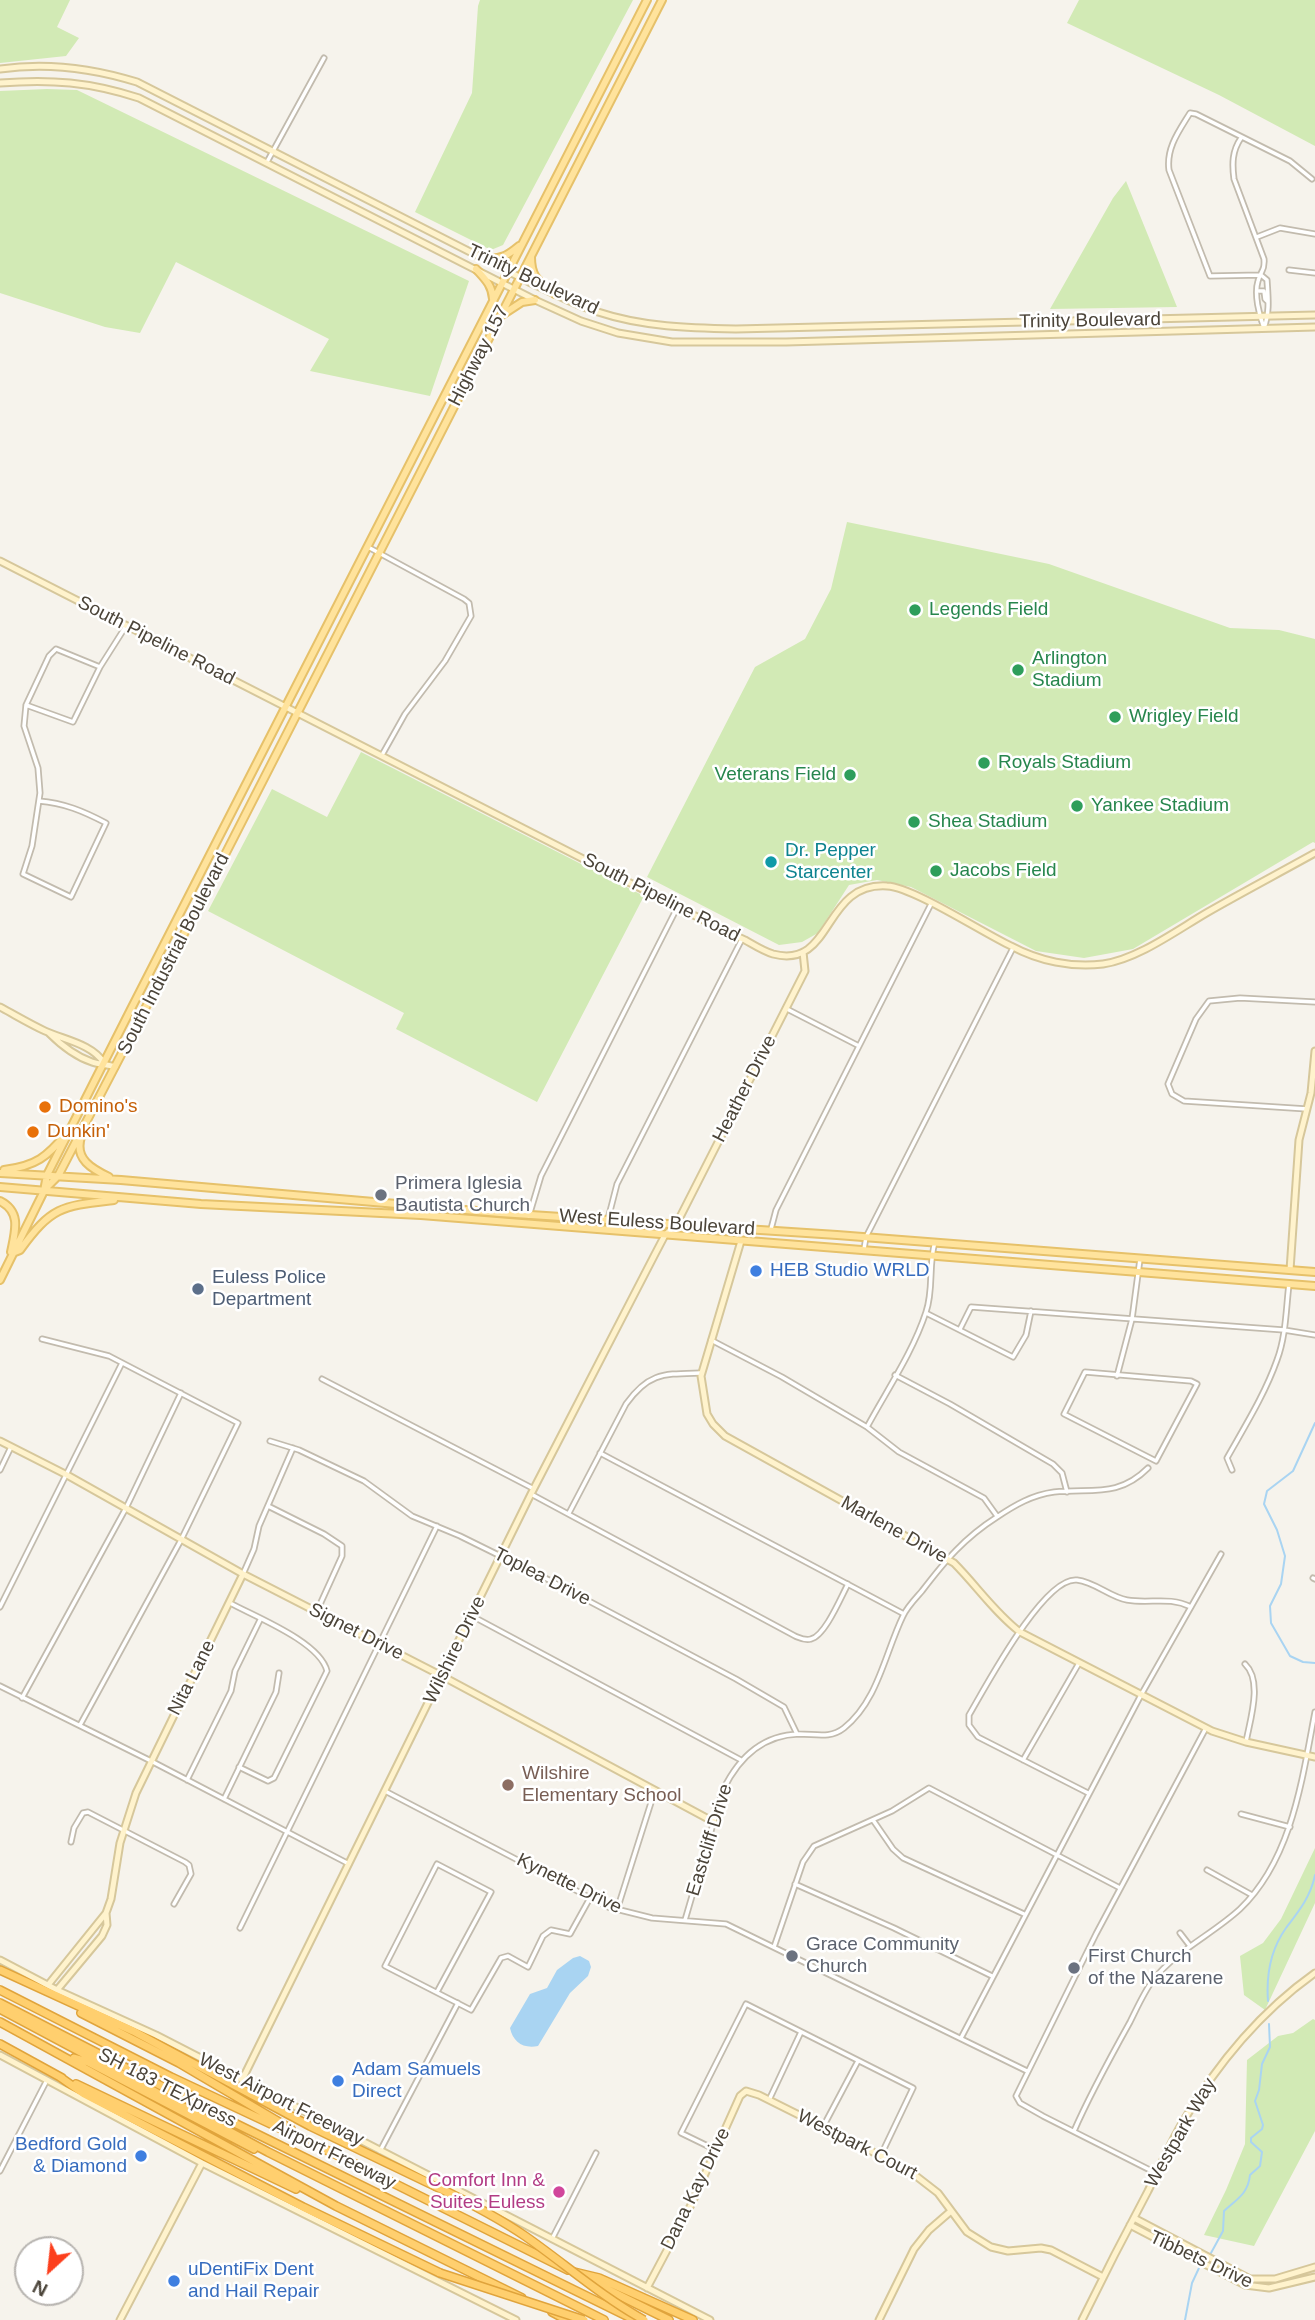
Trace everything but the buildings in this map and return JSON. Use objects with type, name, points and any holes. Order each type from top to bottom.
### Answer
[{"type":"highway","points":[[0,1970],[179,2063],[337,2155]]},
{"type":"highway","points":[[0,1970],[133,2031],[310,2126],[474,2205],[511,2227],[607,2298],[644,2320]]},
{"type":"highway","name":"Airport Freeway","points":[[0,1990],[668,2320]]},
{"type":"highway","name":"SH 183 TEXpress","points":[[0,2003],[212,2112],[635,2320]]},
{"type":"highway","name":"SH 183 TEXpress","points":[[0,2009],[366,2202],[604,2320]]},
{"type":"highway","name":"Airport Freeway","points":[[0,2022],[336,2206],[567,2320]]},
{"type":"highway","points":[[0,2044],[60,2077],[336,2206]]},
{"type":"highway","points":[[57,2052],[88,2062],[210,2127],[350,2197],[366,2202]]},
{"type":"highway","points":[[60,2077],[84,2094],[208,2158],[440,2273],[584,2320]]},
{"type":"highway","points":[[570,2271],[599,2278],[693,2320]]},
{"type":"main road","name":"Highway 157","points":[[286,707],[647,0]]},
{"type":"main road","name":"Highway 157","points":[[297,712],[662,0]]},
{"type":"main road","points":[[601,92],[612,98]]},
{"type":"main road","points":[[485,258],[500,259],[509,255],[523,242]]},
{"type":"main road","points":[[531,254],[531,270],[536,279],[555,294]]},
{"type":"main road","points":[[475,269],[491,287],[494,303]]},
{"type":"main road","points":[[500,317],[522,302],[535,300]]},
{"type":"main road","name":"South Industrial Boulevard","points":[[0,1280],[44,1191],[47,1175],[286,707]]},
{"type":"main road","name":"South Industrial Boulevard","points":[[44,1191],[58,1176],[297,712]]},
{"type":"main road","points":[[156,962],[167,967]]},
{"type":"main road","points":[[0,1172],[30,1166],[43,1158],[75,1123]]},
{"type":"main road","points":[[85,1123],[79,1143],[80,1154],[90,1167],[114,1179]]},
{"type":"main road","name":"West Euless Boulevard","points":[[0,1172],[114,1179],[607,1221],[866,1237],[1315,1272]]},
{"type":"main road","points":[[182,1202],[183,1185]]},
{"type":"main road","name":"West Euless Boulevard","points":[[0,1187],[128,1199],[421,1215],[1315,1286]]},
{"type":"main road","points":[[254,1206],[266,1200],[268,1193]]},
{"type":"main road","points":[[13,1253],[20,1250],[44,1220],[61,1208],[128,1199]]},
{"type":"main road","points":[[0,1201],[12,1211],[16,1223],[9,1263]]},
{"type":"main road","points":[[1289,1284],[1290,1270]]},
{"type":"street","points":[[267,162],[324,58]]},
{"type":"street","name":"Trinity Boulevard","points":[[0,69],[66,66],[137,82],[555,294],[598,312],[635,321],[674,327],[765,329],[1315,315]]},
{"type":"street","name":"Trinity Boulevard","points":[[0,83],[64,81],[98,86],[139,98],[535,300],[581,321],[636,337],[671,342],[764,342],[1315,327]]},
{"type":"street","points":[[1264,328],[1269,316],[1267,280],[1261,275],[1210,276],[1169,170],[1171,147],[1190,113],[1196,114],[1290,161],[1312,179]]},
{"type":"street","points":[[1241,138],[1233,155],[1234,179],[1264,258],[1265,270],[1258,282],[1259,316],[1264,328]]},
{"type":"street","points":[[396,229],[402,217]]},
{"type":"street","points":[[1257,237],[1280,228],[1315,234]]},
{"type":"street","points":[[1289,270],[1315,273]]},
{"type":"street","points":[[1258,291],[1264,291],[1268,302]]},
{"type":"street","points":[[1148,319],[1149,332]]},
{"type":"street","points":[[944,324],[945,338]]},
{"type":"street","points":[[764,342],[765,329]]},
{"type":"street","points":[[368,547],[464,599],[469,603],[471,616],[445,661],[405,714],[382,755]]},
{"type":"street","name":"South Pipeline Road","points":[[0,561],[742,939],[775,955],[803,952]]},
{"type":"street","points":[[26,705],[73,722],[100,667],[126,625]]},
{"type":"street","points":[[39,801],[80,809],[106,823],[71,897],[23,874],[32,846],[39,801],[38,768],[24,726],[26,705],[49,656],[56,649],[100,667]]},
{"type":"street","points":[[803,952],[820,941],[847,898],[877,886],[892,886],[1013,948],[1059,963],[1105,964],[1123,959],[1314,856]]},
{"type":"street","points":[[771,1231],[776,1210],[931,904]]},
{"type":"street","points":[[529,1225],[529,1214],[541,1177],[678,907]]},
{"type":"street","points":[[607,1221],[617,1184],[742,939]]},
{"type":"street","points":[[864,1249],[866,1237],[1013,948]]},
{"type":"street","name":"Heather Drive","points":[[677,1225],[805,971],[803,952]]},
{"type":"street","points":[[1307,1110],[1184,1101],[1172,1094],[1168,1084],[1198,1014],[1209,1001],[1240,998],[1315,1002]]},
{"type":"street","points":[[0,1007],[50,1033],[60,1044],[94,1063],[115,1067]]},
{"type":"street","points":[[786,1008],[859,1046]]},
{"type":"street","points":[[1290,1270],[1299,1140],[1311,1093],[1315,1051]]},
{"type":"street","name":"Wilshire Drive","points":[[242,2080],[533,1491],[665,1236],[677,1225]]},
{"type":"street","name":"Marlene Drive","points":[[741,1241],[701,1373],[707,1414],[717,1430],[787,1472],[947,1558],[974,1583],[1007,1622],[1020,1632],[1206,1728],[1246,1742],[1315,1757]]},
{"type":"street","points":[[867,1427],[926,1313],[930,1296],[931,1254],[935,1242]]},
{"type":"street","points":[[1117,1376],[1132,1318],[1140,1259]]},
{"type":"street","points":[[1232,1470],[1227,1458],[1277,1359],[1284,1330],[1289,1284]]},
{"type":"street","points":[[960,1329],[971,1307],[1284,1330],[1315,1335]]},
{"type":"street","points":[[926,1313],[1013,1357],[1026,1335],[1031,1311]]},
{"type":"street","points":[[42,1339],[109,1356],[238,1423],[181,1540],[80,1725]]},
{"type":"street","points":[[711,1339],[867,1427],[899,1452],[984,1498],[997,1516]]},
{"type":"street","points":[[0,1607],[122,1363]]},
{"type":"street","points":[[1085,1372],[1117,1376],[1191,1381],[1197,1384],[1156,1461],[1063,1414],[1085,1372]]},
{"type":"street","points":[[569,1513],[626,1404],[642,1385],[667,1374],[701,1373]]},
{"type":"street","points":[[895,1375],[943,1399],[1053,1464],[1062,1473],[1067,1492]]},
{"type":"street","points":[[322,1379],[805,1640],[817,1637],[822,1631],[848,1584]]},
{"type":"street","points":[[23,1698],[126,1508],[181,1393]]},
{"type":"street","name":"Signet Drive","points":[[0,1441],[67,1475],[316,1613],[381,1644],[715,1822]]},
{"type":"street","name":"Toplea Drive","points":[[270,1441],[293,1448],[364,1481],[412,1516],[501,1556],[723,1672],[784,1707],[797,1734]]},
{"type":"street","points":[[0,1470],[11,1447]]},
{"type":"street","name":"Nita Lane","points":[[48,1985],[106,1913],[111,1899],[123,1829],[136,1793],[230,1603],[293,1448]]},
{"type":"street","points":[[600,1453],[904,1614]]},
{"type":"street","name":"Eastcliff Drive","points":[[685,1920],[723,1790],[731,1773],[752,1749],[774,1738],[797,1734],[825,1737],[843,1729],[867,1703],[904,1614],[966,1538],[1028,1498],[1067,1492],[1115,1490],[1135,1481],[1148,1468]]},
{"type":"street","points":[[268,1506],[342,1546],[342,1556],[316,1613]]},
{"type":"street","points":[[240,1928],[437,1526]]},
{"type":"street","points":[[961,2038],[1088,1793],[1221,1554]]},
{"type":"street","points":[[1088,1793],[978,1737],[968,1721],[976,1703],[1020,1632],[1048,1596],[1058,1586],[1069,1581],[1086,1583],[1126,1600],[1177,1601],[1191,1607]]},
{"type":"street","points":[[230,1603],[310,1646],[325,1664],[327,1671],[274,1778],[268,1781],[239,1767]]},
{"type":"street","points":[[472,1616],[741,1760]]},
{"type":"street","points":[[187,1780],[231,1691],[235,1671],[260,1620]]},
{"type":"street","points":[[1023,1760],[1079,1662]]},
{"type":"street","points":[[1245,1664],[1252,1673],[1254,1691],[1246,1742]]},
{"type":"street","points":[[224,1799],[276,1692],[279,1673]]},
{"type":"street","points":[[0,1686],[349,1864]]},
{"type":"street","points":[[1074,2132],[1091,2093],[1153,1981],[1190,1946],[1238,1910],[1252,1895],[1272,1864],[1290,1827],[1315,1712]]},
{"type":"street","points":[[1157,2174],[1020,2103],[1017,2094],[1121,1888],[1206,1728]]},
{"type":"street","points":[[774,1947],[803,1862],[814,1846],[873,1820],[925,1789],[932,1788],[1121,1888]]},
{"type":"street","points":[[617,1910],[655,1790]]},
{"type":"street","name":"Kynette Drive","points":[[385,1791],[617,1910],[652,1918],[726,1924],[1027,2071]]},
{"type":"street","points":[[71,1842],[74,1828],[83,1813],[93,1814],[189,1865],[191,1874],[174,1904]]},
{"type":"street","points":[[1241,1814],[1290,1827]]},
{"type":"street","points":[[873,1820],[893,1849],[903,1858],[1024,1914]]},
{"type":"street","points":[[437,1992],[491,1892],[437,1864],[385,1966],[471,2010],[502,1958],[508,1956],[528,1967],[545,1933],[551,1930],[570,1934],[590,1898]]},
{"type":"street","points":[[1207,1870],[1252,1895]]},
{"type":"street","points":[[795,1884],[992,1976]]},
{"type":"street","name":"Nita Lane","points":[[57,1990],[102,1936],[107,1925],[106,1913]]},
{"type":"street","points":[[1180,1933],[1190,1946]]},
{"type":"street","name":"West Airport Freeway","points":[[0,1960],[57,1990],[156,2035],[710,2320]]},
{"type":"street","name":"Westpark Way","points":[[1082,2320],[1182,2124],[1203,2090],[1264,2017],[1315,1973]]},
{"type":"street","points":[[380,2151],[458,2003]]},
{"type":"street","points":[[716,2150],[681,2133],[746,2004],[913,2088],[881,2155]]},
{"type":"street","points":[[769,2100],[801,2032]]},
{"type":"street","points":[[0,2055],[202,2163],[516,2320]]},
{"type":"street","points":[[823,2127],[858,2060]]},
{"type":"street","points":[[0,2171],[47,2080]]},
{"type":"street","name":"Dana Kay Drive","points":[[648,2288],[692,2203],[740,2096],[746,2091]]},
{"type":"street","name":"Westpark Court","points":[[746,2091],[881,2155],[926,2182],[967,2232],[991,2247],[1009,2252],[1041,2248],[1051,2250],[1103,2277]]},
{"type":"street","points":[[552,2239],[596,2153]]},
{"type":"street","points":[[120,2320],[202,2163]]},
{"type":"street","points":[[879,2320],[914,2249],[929,2230],[951,2211]]},
{"type":"street","name":"Tibbets Drive","points":[[1134,2218],[1256,2287],[1269,2288],[1315,2277]]},
{"type":"street","name":"Tibbets Drive","points":[[1130,2225],[1236,2276],[1263,2281],[1315,2267]]},
{"type":"street","points":[[1286,2276],[1288,2284]]},
{"type":"green space","points":[[0,0],[70,0],[57,27],[79,38],[66,56],[0,63]]},
{"type":"green space","points":[[480,0],[633,0],[503,245],[491,250],[415,212],[472,93]]},
{"type":"green space","points":[[1079,0],[1315,0],[1315,146],[1219,95],[1067,23]]},
{"type":"green space","points":[[77,90],[469,281],[430,396],[310,371],[329,339],[176,262],[140,333],[105,327],[0,293],[0,91]]},
{"type":"green space","points":[[1126,181],[1177,307],[1050,309],[1113,198]]},
{"type":"green space","points":[[847,522],[1049,564],[1230,628],[1279,630],[1315,639],[1315,843],[1133,949],[1084,958],[1036,951],[911,887],[877,880],[849,885],[818,933],[802,942],[779,945],[647,877],[755,667],[805,639],[831,589]]},
{"type":"green space","points":[[361,752],[644,896],[537,1102],[396,1029],[404,1013],[208,911],[272,789],[327,817]]},
{"type":"green space","points":[[1315,1848],[1315,1903],[1265,2010],[1244,1995],[1240,1956],[1263,1943],[1281,1919]]},
{"type":"green space","points":[[1313,2019],[1315,2131],[1254,2246],[1204,2235],[1245,2144],[1247,2060],[1278,2036],[1293,2033]]},
{"type":"water","points":[[580,1956],[589,1961],[591,1967],[588,1976],[570,1993],[538,2046],[520,2043],[510,2028],[530,1994],[547,1988],[557,1970]]},
{"type":"waterway","points":[[1315,1423],[1293,1471],[1267,1491],[1264,1504],[1277,1530],[1285,1556],[1281,1584],[1270,1606],[1271,1623],[1290,1656],[1303,1662],[1315,1663]]},
{"type":"waterway","points":[[1268,2001],[1273,1953],[1307,1897],[1315,1875]]},
{"type":"waterway","points":[[1211,2253],[1223,2231],[1224,2211],[1241,2196],[1250,2175],[1260,2166],[1262,2152],[1251,2142],[1251,2138],[1263,2125],[1255,2101],[1262,2064],[1270,2047],[1269,2024]]},
{"type":"waterway","points":[[1185,2320],[1192,2283],[1199,2268]]},
{"type":"place","name":"Legends Field","points":[[915,610]]},
{"type":"place","name":"Arlington Stadium","points":[[1018,670]]},
{"type":"place","name":"Wrigley Field","points":[[1115,717]]},
{"type":"place","name":"Royals Stadium","points":[[984,763]]},
{"type":"place","name":"Veterans Field","points":[[850,775]]},
{"type":"place","name":"Yankee Stadium","points":[[1077,806]]},
{"type":"place","name":"Shea Stadium","points":[[914,822]]},
{"type":"place","name":"Dr. Pepper Starcenter","points":[[771,862]]},
{"type":"place","name":"Jacobs Field","points":[[936,871]]},
{"type":"place","name":"Domino's","points":[[45,1107]]},
{"type":"place","name":"Dunkin'","points":[[33,1132]]},
{"type":"place","name":"Primera Iglesia Bautista Church","points":[[381,1195]]},
{"type":"place","name":"HEB Studio WRLD","points":[[756,1271]]},
{"type":"place","name":"Euless Police Department","points":[[198,1289]]},
{"type":"place","name":"Wilshire Elementary School","points":[[508,1785]]},
{"type":"place","name":"Grace Community Church","points":[[792,1956]]},
{"type":"place","name":"First Church of the Nazarene","points":[[1074,1968]]},
{"type":"place","name":"Adam Samuels Direct","points":[[338,2081]]},
{"type":"place","name":"Bedford Gold & Diamond","points":[[141,2156]]},
{"type":"place","name":"Comfort Inn & Suites Euless","points":[[559,2192]]},
{"type":"place","name":"uDentiFix Dent and Hail Repair","points":[[174,2281]]}]
